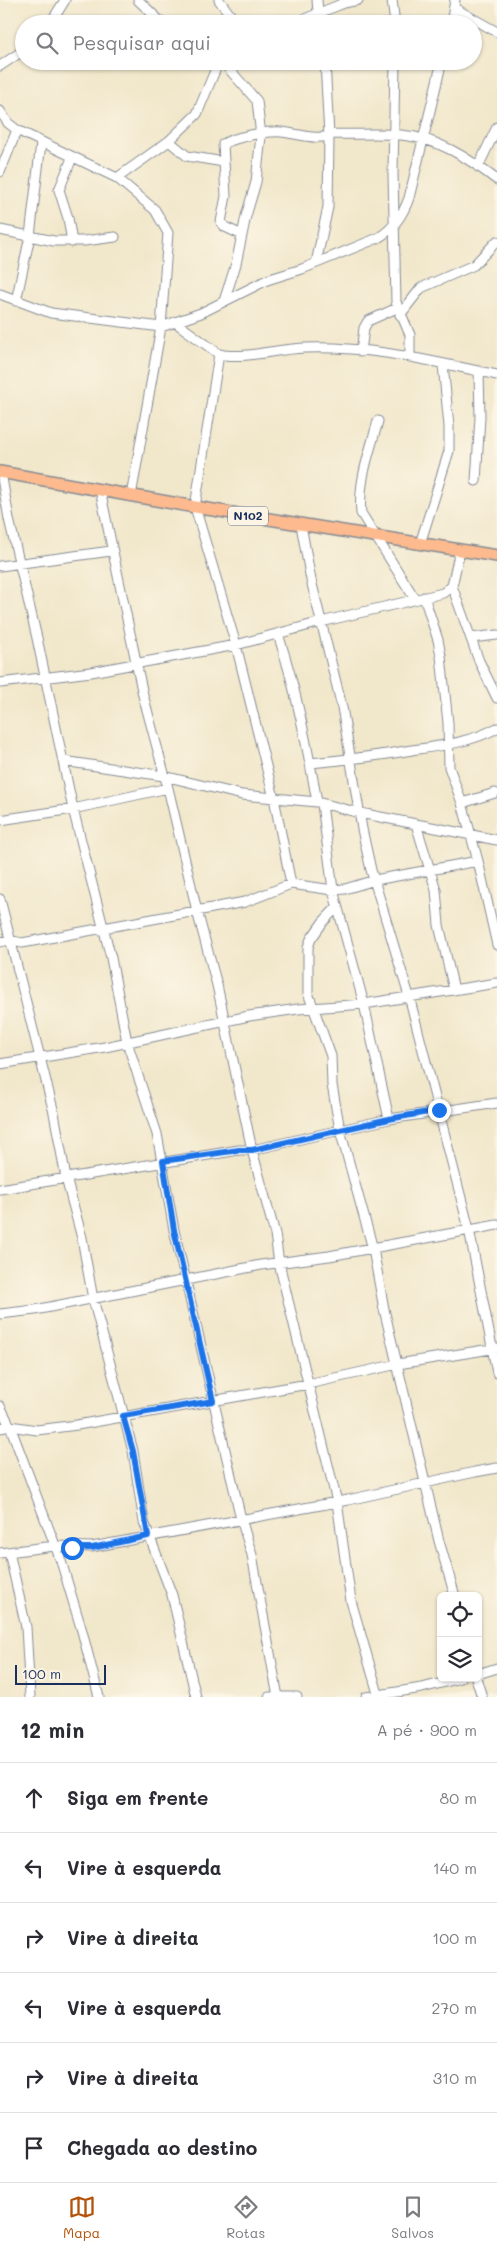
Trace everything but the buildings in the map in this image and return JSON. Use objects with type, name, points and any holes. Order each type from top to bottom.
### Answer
[{"type":"main road","name":"N102","points":[[0,472],[194,507],[497,556]]},
{"type":"street","points":[[56,15],[65,0]]},
{"type":"street","points":[[138,0],[154,15]]},
{"type":"street","points":[[219,0],[230,15]]},
{"type":"street","points":[[317,0],[319,12]]},
{"type":"street","points":[[312,15],[358,0]]},
{"type":"street","points":[[392,0],[394,15]]},
{"type":"street","points":[[454,4],[471,15]]},
{"type":"street","points":[[482,22],[497,32]]},
{"type":"street","points":[[0,66],[15,56]]},
{"type":"street","points":[[117,178],[168,141],[200,109],[216,70]]},
{"type":"street","points":[[224,301],[236,264],[256,182],[261,133],[257,101],[228,70]]},
{"type":"street","points":[[316,263],[328,207],[329,136],[325,70]]},
{"type":"street","points":[[394,70],[394,225],[398,312],[410,335],[410,356]]},
{"type":"street","points":[[0,294],[51,313],[161,327],[201,312],[267,280],[378,238],[394,225],[402,215],[410,198],[440,70]]},
{"type":"street","points":[[0,111],[8,123],[17,130],[117,178],[155,210],[168,232],[161,327],[131,496]]},
{"type":"street","points":[[478,166],[497,127]]},
{"type":"street","points":[[0,172],[17,130]]},
{"type":"street","points":[[242,235],[225,227],[221,222],[226,196],[224,143],[261,133],[279,132],[329,136],[332,134],[393,135],[424,139],[459,153],[497,180]]},
{"type":"street","points":[[168,141],[187,156],[224,162]]},
{"type":"street","points":[[16,300],[30,236],[41,143]]},
{"type":"street","points":[[72,158],[59,190],[68,218],[72,242]]},
{"type":"street","points":[[0,230],[54,241],[72,242],[115,237]]},
{"type":"street","points":[[361,352],[364,328],[368,321],[398,312],[421,288],[474,265],[497,242]]},
{"type":"street","points":[[174,322],[219,354],[232,356],[304,348],[361,352],[410,356],[497,375]]},
{"type":"street","points":[[219,354],[194,507],[236,645],[274,798],[290,884]]},
{"type":"street","points":[[420,544],[449,451],[449,426],[443,364]]},
{"type":"street","points":[[476,481],[480,417],[479,371]]},
{"type":"street","points":[[378,421],[361,483],[359,498],[361,513],[364,521],[420,598],[438,640],[452,779],[462,803],[478,861],[497,945]]},
{"type":"street","points":[[0,472],[72,809],[111,958],[127,1042],[157,1134],[174,1230],[241,1519],[252,1555],[275,1697],[298,1697]]},
{"type":"street","points":[[100,490],[111,551],[136,663],[225,1022],[252,1150],[275,1234],[279,1263],[337,1502],[351,1601],[379,1696]]},
{"type":"street","points":[[301,524],[352,760],[364,838],[439,1110],[469,1229],[494,1348],[497,1373]]},
{"type":"street","points":[[460,550],[452,586],[479,661],[497,698]]},
{"type":"street","points":[[0,566],[111,551]]},
{"type":"street","points":[[0,682],[45,678],[236,645],[321,622],[443,593],[452,586]]},
{"type":"street","points":[[278,634],[290,670],[319,803],[333,890],[364,1004],[389,1119]]},
{"type":"street","points":[[471,638],[497,635]]},
{"type":"street","points":[[310,763],[352,760],[448,744],[497,728]]},
{"type":"street","points":[[63,761],[164,776],[242,796],[319,803],[497,840]]},
{"type":"street","points":[[0,820],[72,809],[168,788]]},
{"type":"street","points":[[462,803],[495,792]]},
{"type":"street","points":[[416,824],[436,890],[439,925],[454,990]]},
{"type":"street","points":[[5,941],[22,943],[102,926],[253,900],[290,884],[333,890],[375,880],[478,861]]},
{"type":"street","points":[[0,900],[5,941],[54,1113],[66,1178],[82,1238],[93,1299],[133,1451],[148,1536],[172,1595],[196,1697]]},
{"type":"street","points":[[337,907],[311,939],[308,947],[306,983],[312,1008],[322,1027],[331,1056],[332,1086],[340,1130],[373,1249],[384,1309],[453,1592]]},
{"type":"street","points":[[0,1064],[127,1042],[225,1022],[312,1008],[364,1004],[497,983]]},
{"type":"street","points":[[0,1189],[163,1161],[239,1150],[252,1150],[389,1119],[439,1110],[497,1103]]},
{"type":"street","points":[[0,1314],[35,1310],[186,1280],[279,1263],[373,1249],[497,1225]]},
{"type":"street","points":[[0,1428],[10,1426],[37,1430],[308,1384],[398,1364],[494,1348]]},
{"type":"street","points":[[0,1406],[10,1426],[61,1561],[99,1697]]},
{"type":"street","points":[[30,1697],[26,1626],[4,1553],[54,1546],[92,1548],[337,1502],[497,1468]]},
{"type":"street","points":[[482,1673],[497,1668]]},
{"type":"street","points":[[366,1697],[422,1688],[445,1682]]},
{"type":"street","points":[[477,1682],[482,1697]]},
{"type":"route","points":[[72,1548],[92,1548],[148,1536],[144,1522],[133,1451],[123,1416],[213,1401],[174,1230],[163,1161],[239,1150],[252,1150],[300,1138],[439,1110]]}]
